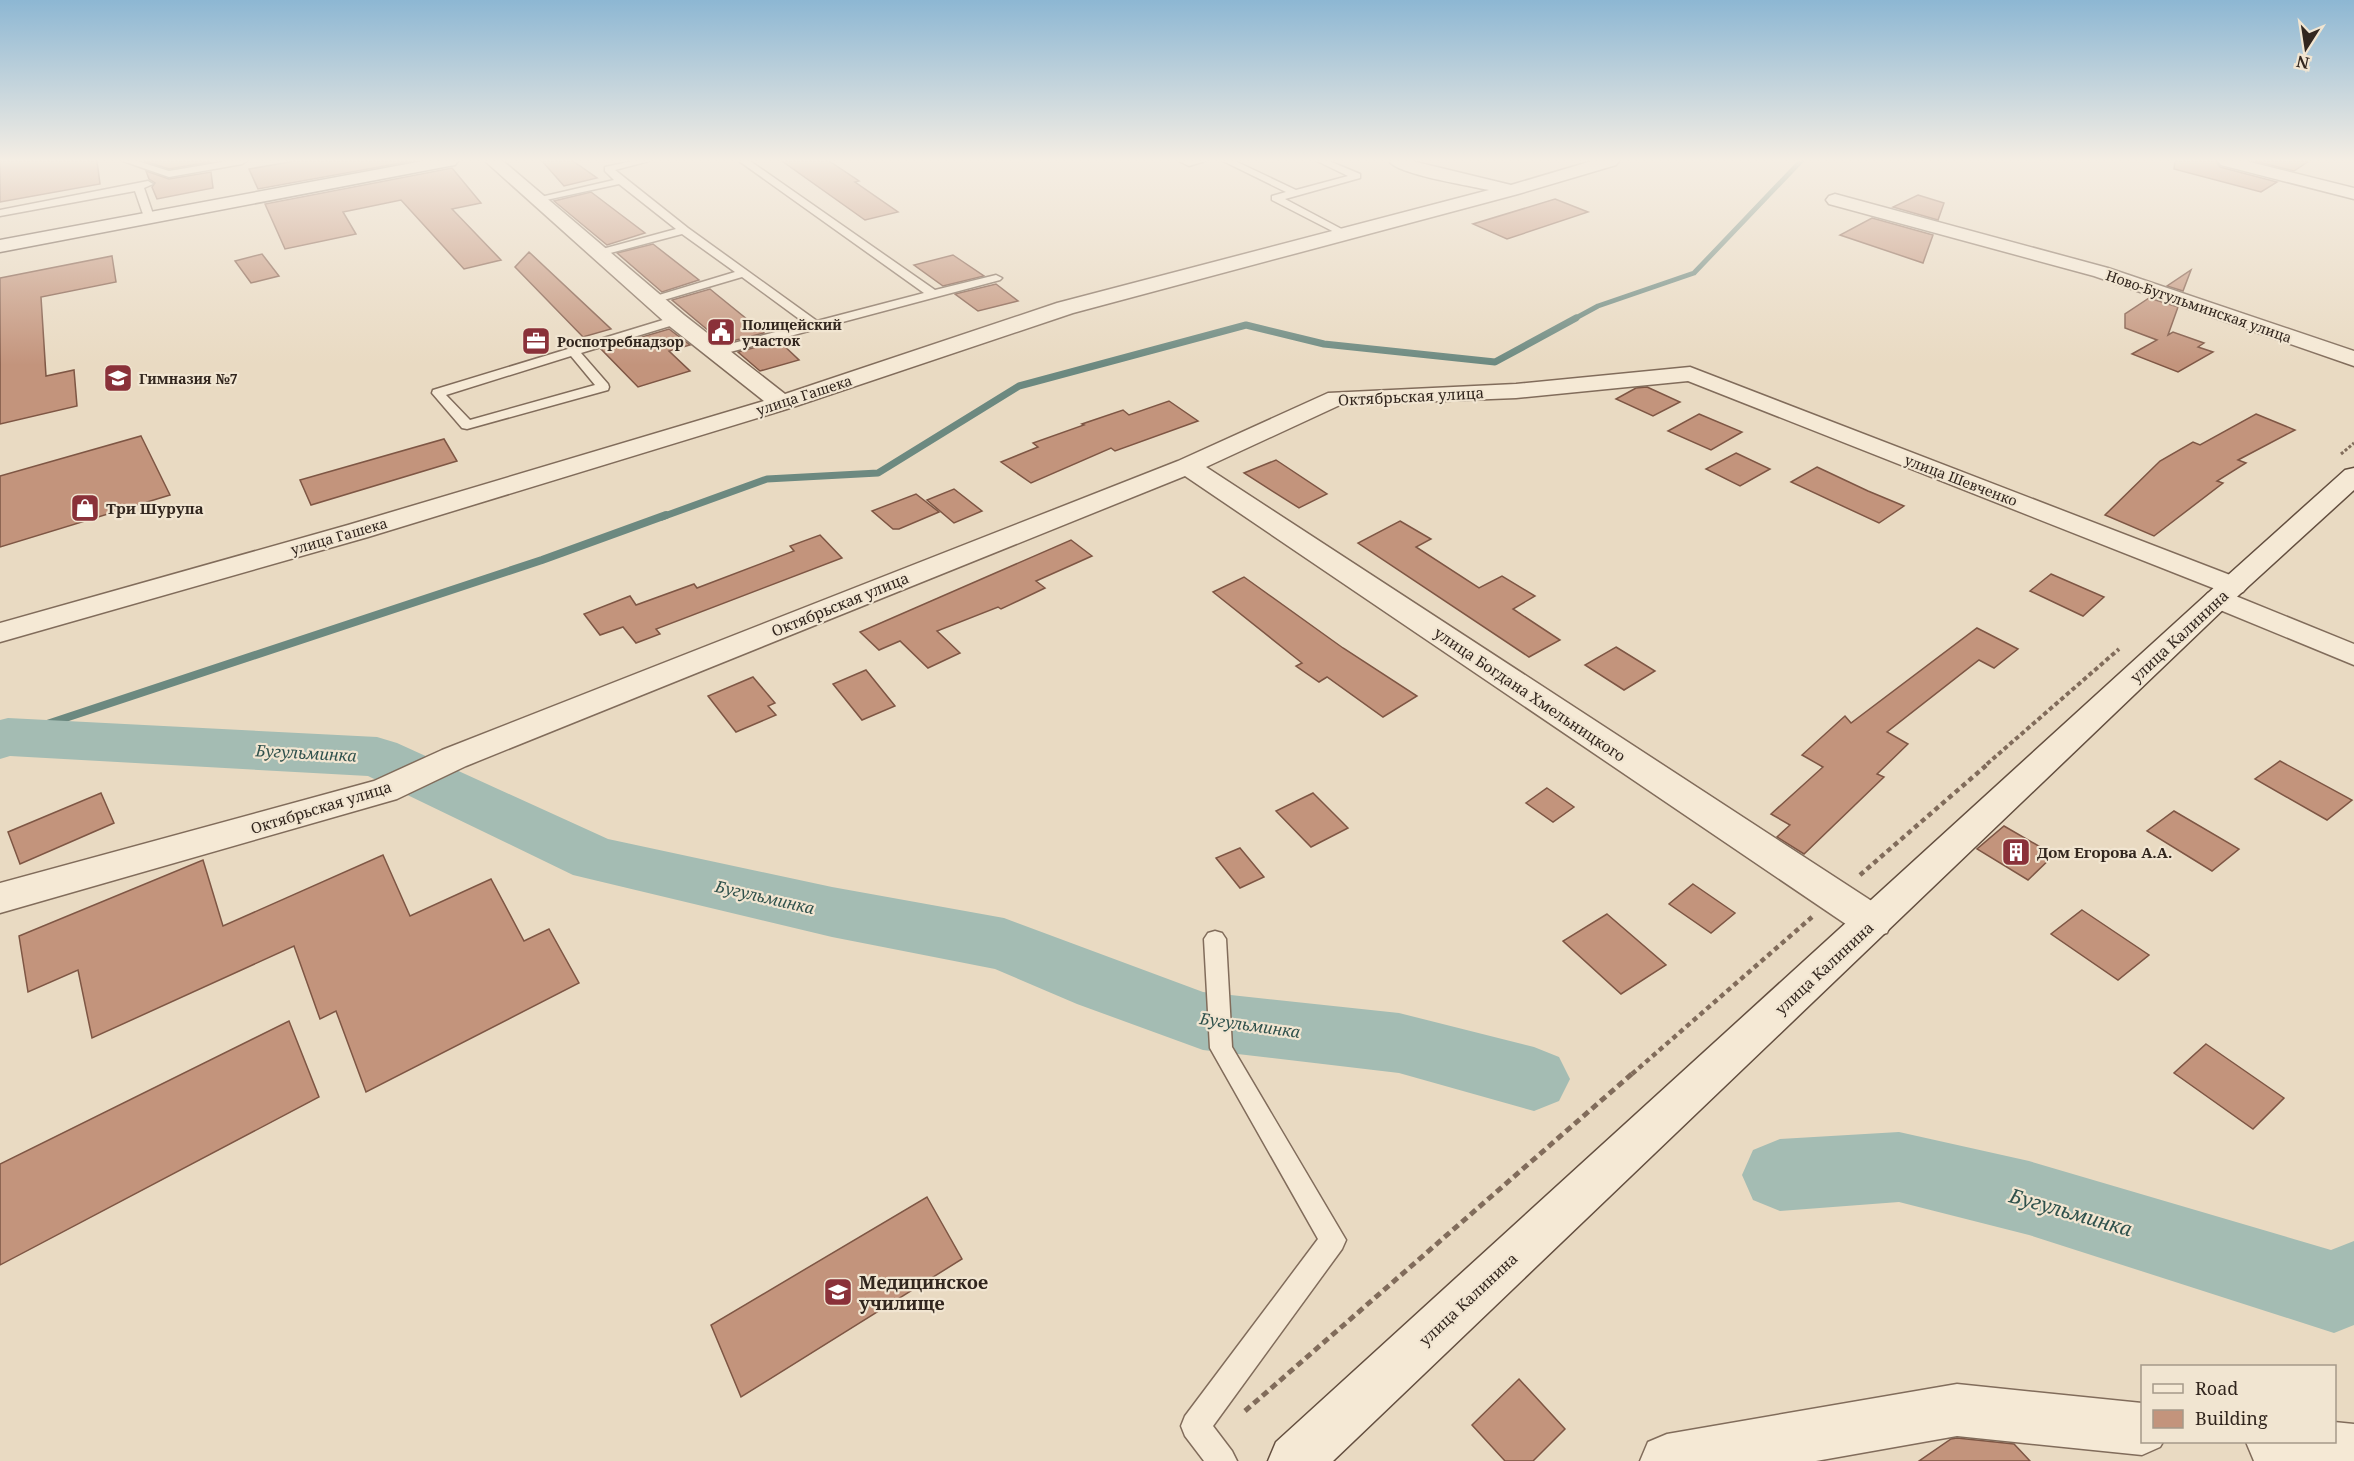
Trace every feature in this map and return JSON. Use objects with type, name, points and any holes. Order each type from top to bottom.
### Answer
[{"type":"street","points":[[0,246],[86,229]]},
{"type":"street","points":[[572,229],[676,320],[782,403]]},
{"type":"street","name":"улица Гашека","points":[[0,633],[358,531],[782,403],[1065,308],[1365,229]]},
{"type":"street","name":"Ново-Бугульминская улица","points":[[1943,229],[2102,272],[2354,359]]},
{"type":"street","name":"Октябрьская улица","points":[[0,898],[385,790],[454,758],[1187,466],[1335,398],[1516,390],[1690,374]]},
{"type":"street","name":"улица Шевченко","points":[[1690,374],[2225,593],[2354,655]]},
{"type":"street","name":"улица Богдана Хмельницкого","points":[[1187,466],[1873,922]]},
{"type":"street","name":"улица Калинина","points":[[1295,1461],[2225,593],[2346,467]]},
{"type":"street","points":[[1667,1461],[1957,1410],[2141,1429]]},
{"type":"street","points":[[2282,1443],[2354,1450]]},
{"type":"lane","points":[[841,229],[933,294]]},
{"type":"lane","points":[[1337,229],[1347,234]]},
{"type":"lane","points":[[599,253],[684,230],[815,325]]},
{"type":"lane","points":[[653,300],[743,273]]},
{"type":"lane","points":[[715,352],[996,278]]},
{"type":"lane","points":[[574,352],[603,387],[467,425],[438,393],[676,320]]},
{"type":"lane","points":[[1215,939],[1221,1048],[1333,1240],[1195,1426],[1215,1452]]},
{"type":"path","points":[[2346,467],[2354,443]]},
{"type":"path","points":[[1215,1452],[1835,897],[2123,645]]},
{"type":"building","points":[[276,229],[353,229],[356,234],[285,249]]},
{"type":"building","points":[[428,229],[471,229],[501,260],[464,269]]},
{"type":"building","points":[[588,229],[640,229],[645,233],[607,245]]},
{"type":"building","points":[[1485,229],[1536,229],[1507,239]]},
{"type":"building","points":[[1851,229],[1912,229],[1933,235],[1923,263],[1840,235]]},
{"type":"building","points":[[653,244],[699,280],[662,292],[617,253]]},
{"type":"building","points":[[529,252],[611,329],[583,337],[515,267]]},
{"type":"building","points":[[262,254],[279,276],[251,283],[235,261]]},
{"type":"building","points":[[953,255],[984,276],[943,286],[914,265]]},
{"type":"building","points":[[112,256],[116,282],[41,297],[46,376],[74,370],[77,406],[0,424],[0,278]]},
{"type":"building","points":[[2191,270],[2183,291],[2167,286]]},
{"type":"building","points":[[996,284],[1018,301],[978,311],[955,294]]},
{"type":"building","points":[[710,289],[764,333],[728,342],[721,335],[716,337],[672,300]]},
{"type":"building","points":[[2149,298],[2178,307],[2168,335],[2173,332],[2204,343],[2198,347],[2213,352],[2178,372],[2132,354],[2157,340],[2125,328],[2125,314]]},
{"type":"building","points":[[669,329],[690,345],[669,351],[690,371],[638,387],[601,349]]},
{"type":"building","points":[[779,341],[799,360],[760,371],[738,352]]},
{"type":"building","points":[[1647,387],[1680,402],[1653,416],[1616,399],[1636,388]]},
{"type":"building","points":[[1169,401],[1198,421],[1115,451],[1111,448],[1031,483],[1001,462],[1038,447],[1033,443],[1084,425],[1082,424],[1123,410],[1129,415]]},
{"type":"building","points":[[1699,414],[1742,432],[1711,450],[1668,431]]},
{"type":"building","points":[[2256,414],[2295,430],[2238,460],[2246,463],[2217,481],[2223,483],[2154,536],[2105,515],[2160,461],[2193,442],[2200,445]]},
{"type":"building","points":[[141,436],[170,495],[0,547],[0,476]]},
{"type":"building","points":[[444,439],[457,461],[311,505],[300,480]]},
{"type":"building","points":[[1736,453],[1770,469],[1740,486],[1706,469]]},
{"type":"building","points":[[1276,460],[1327,494],[1299,508],[1244,473]]},
{"type":"building","points":[[1817,467],[1904,506],[1879,523],[1791,482]]},
{"type":"building","points":[[954,489],[982,511],[954,523],[927,500]]},
{"type":"building","points":[[916,494],[939,512],[899,529],[893,529],[872,511]]},
{"type":"building","points":[[1400,521],[1431,539],[1416,547],[1479,588],[1502,576],[1535,596],[1513,609],[1560,640],[1529,657],[1358,543]]},
{"type":"building","points":[[820,535],[842,558],[656,629],[660,634],[636,643],[623,627],[600,635],[584,614],[630,596],[636,605],[694,584],[697,588],[794,551],[790,546]]},
{"type":"building","points":[[1071,540],[1092,556],[1036,581],[1045,588],[1001,609],[998,607],[937,631],[960,653],[928,668],[900,641],[879,650],[860,632]]},
{"type":"building","points":[[2051,574],[2104,597],[2083,616],[2030,591]]},
{"type":"building","points":[[1244,577],[1343,648],[1417,696],[1383,717],[1327,677],[1319,682],[1296,666],[1302,663],[1213,592]]},
{"type":"building","points":[[1977,628],[2018,649],[1994,668],[1979,660],[1887,732],[1908,744],[1877,774],[1884,777],[1804,854],[1777,837],[1790,825],[1771,814],[1823,767],[1802,755],[1845,716],[1851,723]]},
{"type":"building","points":[[1616,647],[1655,671],[1624,690],[1585,665]]},
{"type":"building","points":[[866,670],[895,706],[862,720],[833,684]]},
{"type":"building","points":[[753,677],[775,703],[768,706],[776,715],[736,732],[708,696]]},
{"type":"building","points":[[2280,761],[2352,800],[2327,820],[2255,779]]},
{"type":"building","points":[[1547,788],[1574,807],[1553,822],[1526,803]]},
{"type":"building","points":[[101,793],[114,823],[20,864],[8,832]]},
{"type":"building","points":[[1313,793],[1348,828],[1311,847],[1276,811]]},
{"type":"building","points":[[2174,811],[2239,849],[2212,871],[2147,831]]},
{"type":"building","name":"Дом Егорова А.А.","points":[[2004,826],[2054,855],[2028,880],[1977,849]]},
{"type":"building","points":[[1240,848],[1264,877],[1240,888],[1216,858]]},
{"type":"building","points":[[383,855],[410,916],[491,879],[524,941],[549,929],[579,983],[366,1092],[336,1011],[320,1019],[294,946],[92,1038],[78,970],[28,992],[19,936],[203,860],[223,926]]},
{"type":"building","points":[[1693,884],[1735,913],[1711,933],[1669,904]]},
{"type":"building","points":[[2082,910],[2149,955],[2118,980],[2051,934]]},
{"type":"building","points":[[1607,914],[1666,965],[1621,994],[1563,941]]},
{"type":"building","points":[[289,1021],[319,1097],[0,1265],[0,1164]]},
{"type":"building","points":[[2206,1044],[2284,1098],[2253,1129],[2174,1073]]},
{"type":"building","name":"Медицинское училище","points":[[927,1197],[962,1259],[741,1397],[711,1325]]},
{"type":"building","points":[[1519,1379],[1565,1429],[1533,1461],[1505,1461],[1472,1425]]},
{"type":"building","points":[[1951,1439],[2014,1444],[2030,1461],[1919,1461]]},
{"type":"waterway","points":[[1574,319],[1598,306],[1694,273],[1736,229]]},
{"type":"waterway","points":[[662,517],[767,479],[878,473],[1019,386],[1246,325],[1324,344],[1495,362],[1576,318]]},
{"type":"waterway","points":[[8,737],[542,560],[666,515]]},
{"type":"waterway","name":"Бугульминка","points":[[0,740],[8,737],[377,757],[595,859],[832,912],[1004,944],[1101,984],[1203,1021],[1399,1043],[1534,1079]]},
{"type":"waterway","name":"Бугульминка","points":[[1780,1175],[1899,1167],[2029,1198],[2334,1292],[2354,1281]]},
{"type":"place","name":"Полицейский участок","points":[[721,332]]},
{"type":"place","name":"Роспотребнадзор","points":[[536,341]]},
{"type":"place","name":"Гимназия №7","points":[[118,378]]},
{"type":"place","name":"Три Шурупа","points":[[85,508]]},
{"type":"place","name":"Дом Егорова А.А.","points":[[2016,852]]},
{"type":"place","name":"Медицинское училище","points":[[838,1292]]}]
